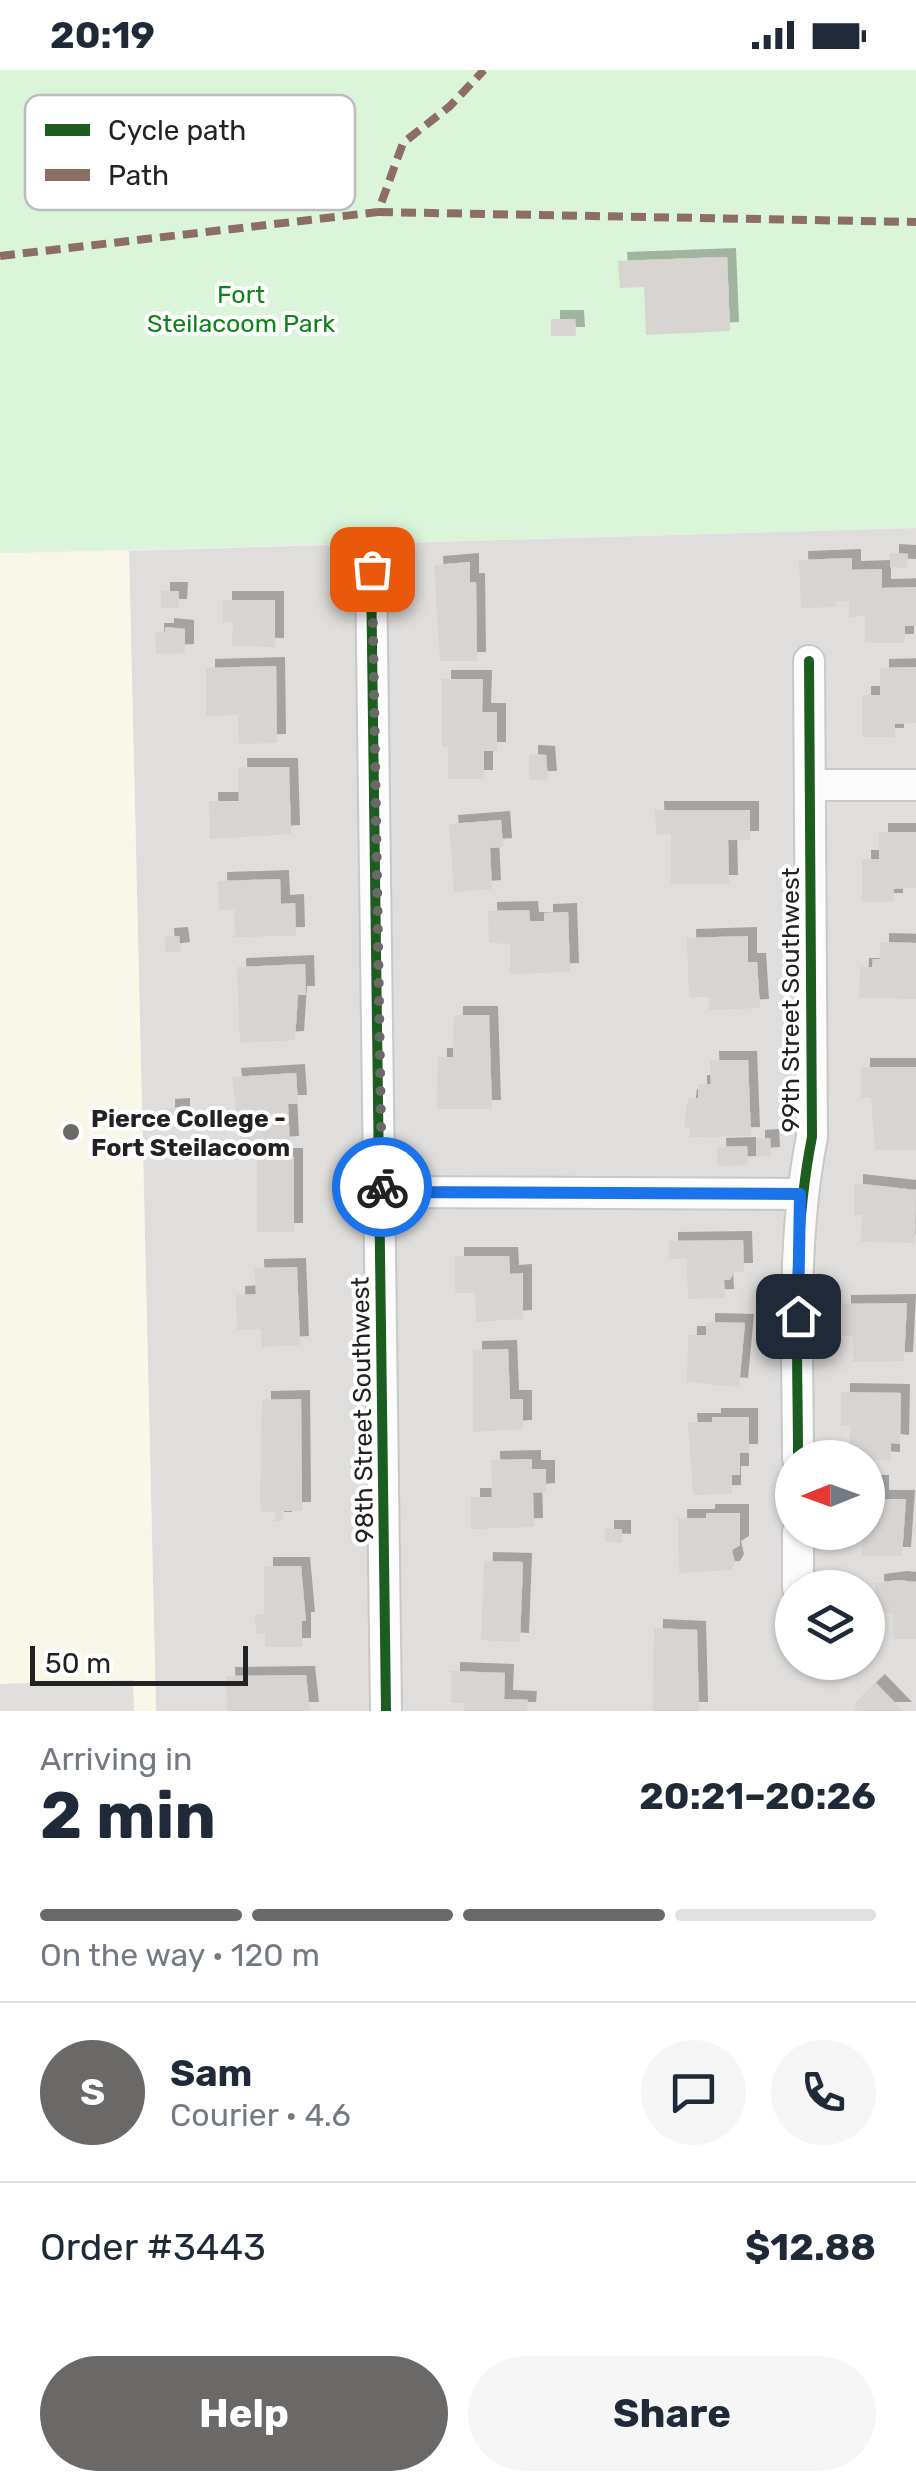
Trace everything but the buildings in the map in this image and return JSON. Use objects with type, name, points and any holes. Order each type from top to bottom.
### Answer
[{"type":"street","name":"98th Street Southwest","points":[[372,569],[386,1711]]},
{"type":"street","name":"99th Street Southwest","points":[[798,1440],[800,1194],[812,1138],[809,661]]},
{"type":"street","points":[[810,785],[916,786]]},
{"type":"street","points":[[382,1192],[800,1194]]},
{"type":"shaded area","points":[[916,528],[916,1711],[156,1711],[129,551]]},
{"type":"shaded area","name":"Pierce College - Fort Steilacoom","points":[[129,551],[156,1711],[0,1711],[0,553]]},
{"type":"shaded area","points":[[133,1680],[134,1711],[0,1711],[0,1684]]},
{"type":"green space","name":"Fort Steilacoom Park","points":[[0,70],[916,70],[916,528],[0,553]]},
{"type":"marked path","points":[[0,256],[378,212],[403,143],[450,106],[484,70]]},
{"type":"marked path","points":[[378,212],[916,222]]},
{"type":"cycle path","points":[[371,569],[386,1711]]},
{"type":"cycle path","points":[[798,1440],[798,1256],[812,1137],[809,661]]},
{"type":"way so far","points":[[372,569],[382,1187]]},
{"type":"place","name":"Pierce College - Fort Steilacoom","points":[[71,1132]]},
{"type":"route","points":[[382,1187],[382,1192],[707,1190],[800,1194],[798,1316]]}]
